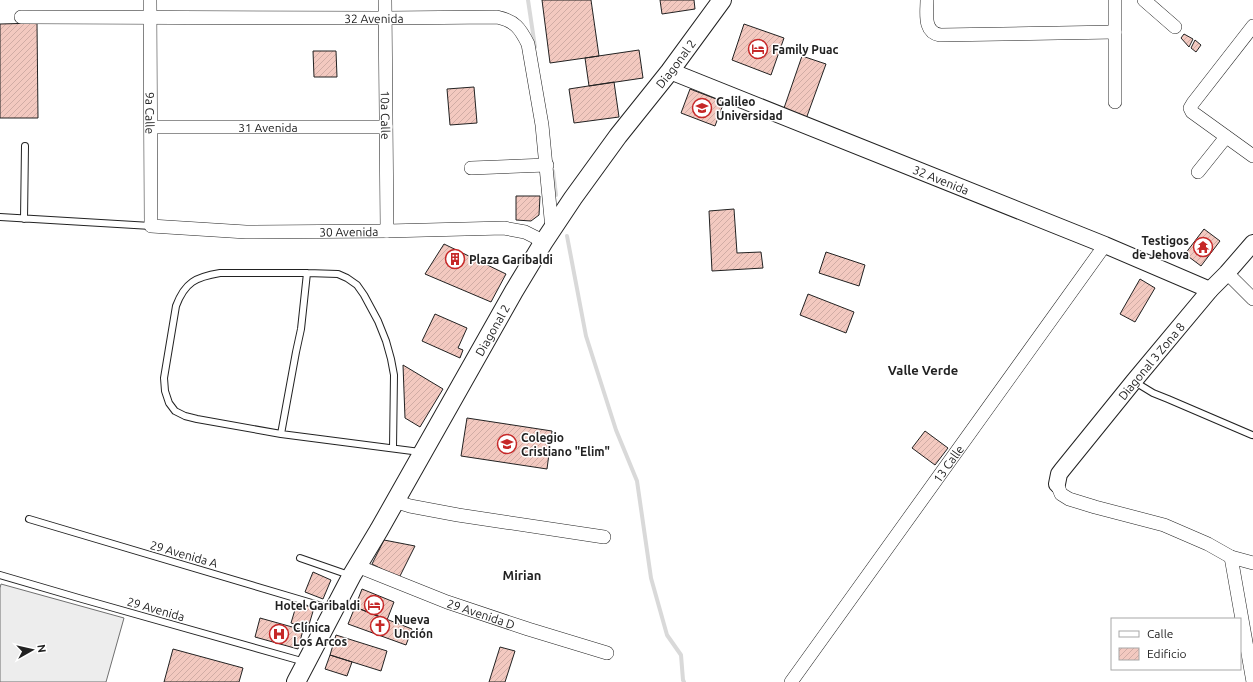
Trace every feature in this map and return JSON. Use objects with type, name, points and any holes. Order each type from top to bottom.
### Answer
[{"type":"main road","name":"Diagonal 2","points":[[296,682],[354,571],[514,291],[548,236],[618,136],[670,71],[722,0]]},
{"type":"street","name":"9a Calle","points":[[150,0],[151,226]]},
{"type":"street","name":"10a Calle","points":[[385,0],[387,231]]},
{"type":"street","points":[[927,0],[928,26],[930,30],[936,34],[1115,32]]},
{"type":"street","points":[[1115,0],[1115,102]]},
{"type":"street","points":[[1144,0],[1175,27]]},
{"type":"street","name":"32 Avenida","points":[[21,17],[497,17],[506,19],[515,24],[523,33],[528,44],[532,63],[547,165],[548,236]]},
{"type":"street","points":[[1253,26],[1192,103],[1190,108],[1192,112],[1253,156]]},
{"type":"street","name":"32 Avenida","points":[[670,71],[1105,245],[1210,290]]},
{"type":"street","name":"31 Avenida","points":[[151,127],[386,127]]},
{"type":"street","points":[[1198,172],[1226,137]]},
{"type":"street","points":[[471,168],[547,165]]},
{"type":"street","name":"30 Avenida","points":[[151,226],[246,232],[504,228],[525,232],[535,237],[548,236]]},
{"type":"street","name":"Diagonal 3 Zona 8","points":[[1057,484],[1059,474],[1134,381],[1210,290],[1253,243]]},
{"type":"street","name":"13 Calle","points":[[791,682],[1105,245]]},
{"type":"street","points":[[1227,273],[1253,299]]},
{"type":"street","points":[[1057,484],[1061,494],[1069,499],[1164,525],[1208,544],[1231,557],[1253,563]]},
{"type":"street","points":[[394,502],[458,515],[604,537]]},
{"type":"street","points":[[1231,557],[1253,682]]},
{"type":"street","name":"29 Avenida D","points":[[354,571],[528,630],[607,653]]},
{"type":"lane","points":[[24,146],[24,219]]},
{"type":"lane","points":[[0,217],[151,226]]},
{"type":"lane","points":[[393,448],[394,375],[386,341],[378,321],[364,296],[356,285],[347,278],[338,274],[220,273],[206,275],[195,279],[186,287],[176,306],[164,378],[165,391],[169,403],[175,411],[185,416],[197,419],[281,434],[422,452]]},
{"type":"lane","points":[[281,434],[301,329],[307,273]]},
{"type":"lane","points":[[1134,381],[1168,399],[1252,435]]},
{"type":"lane","name":"29 Avenida A","points":[[29,519],[334,609]]},
{"type":"lane","points":[[300,558],[354,571]]},
{"type":"lane","name":"29 Avenida","points":[[0,575],[306,662]]},
{"type":"shaded area","points":[[1,584],[124,618],[106,682],[0,682]]},
{"type":"building","points":[[542,0],[591,0],[599,56],[550,63]]},
{"type":"building","points":[[660,0],[694,0],[695,9],[662,14]]},
{"type":"building","points":[[37,23],[38,118],[0,118],[0,24]]},
{"type":"building","name":"Family Puac","points":[[744,24],[784,38],[771,75],[732,60]]},
{"type":"building","points":[[1184,34],[1193,39],[1189,47],[1181,38]]},
{"type":"building","points":[[1195,40],[1201,45],[1196,52],[1191,48]]},
{"type":"building","points":[[639,50],[643,78],[589,86],[585,58]]},
{"type":"building","points":[[313,51],[336,51],[337,77],[314,77]]},
{"type":"building","points":[[802,56],[826,64],[806,119],[783,111]]},
{"type":"building","points":[[614,82],[619,117],[574,123],[569,89]]},
{"type":"building","points":[[474,87],[477,123],[450,125],[447,89]]},
{"type":"building","name":"Galileo Universidad","points":[[690,89],[724,102],[715,126],[681,113]]},
{"type":"building","points":[[516,196],[540,196],[539,215],[531,221],[516,220]]},
{"type":"building","points":[[734,209],[737,253],[761,252],[763,268],[712,271],[709,211]]},
{"type":"building","name":"Testigos de Jehova","points":[[1204,229],[1220,241],[1201,266],[1185,254]]},
{"type":"building","name":"Plaza Garibaldi","points":[[444,244],[506,274],[491,302],[425,274]]},
{"type":"building","points":[[826,252],[865,265],[859,286],[819,273]]},
{"type":"building","points":[[1140,279],[1155,288],[1135,322],[1120,314]]},
{"type":"building","points":[[808,294],[854,312],[846,333],[800,315]]},
{"type":"building","points":[[435,314],[467,328],[458,348],[463,350],[460,358],[422,341]]},
{"type":"building","points":[[403,365],[443,389],[420,427],[405,418]]},
{"type":"building","name":"Colegio Cristiano \"Elim\"","points":[[467,418],[552,431],[547,469],[461,456]]},
{"type":"building","points":[[925,431],[948,448],[935,465],[912,448]]},
{"type":"building","points":[[384,540],[415,546],[399,578],[372,564]]},
{"type":"building","points":[[313,572],[331,580],[323,599],[305,592]]},
{"type":"building","name":"Hotel Garibaldi","points":[[362,589],[394,602],[387,620],[355,607]]},
{"type":"building","points":[[297,603],[314,608],[308,628],[291,623]]},
{"type":"building","name":"Nueva Unción","points":[[355,607],[412,629],[406,645],[348,624]]},
{"type":"building","name":"Clínica Los Arcos","points":[[260,618],[303,630],[298,649],[255,637]]},
{"type":"building","points":[[336,635],[387,651],[381,671],[330,655]]},
{"type":"building","points":[[500,647],[515,651],[505,682],[489,682]]},
{"type":"building","points":[[173,649],[243,668],[239,682],[164,682]]},
{"type":"building","points":[[330,655],[352,662],[347,676],[325,669]]},
{"type":"waterway","points":[[528,0],[535,47]]},
{"type":"waterway","points":[[553,171],[556,195]]},
{"type":"waterway","points":[[567,236],[586,336],[616,430],[637,481],[651,578],[667,635],[681,655],[684,682]]},
{"type":"place","name":"Family Puac","points":[[758,49]]},
{"type":"place","name":"Galileo Universidad","points":[[702,108]]},
{"type":"place","name":"Testigos de Jehova","points":[[1203,247]]},
{"type":"place","name":"Plaza Garibaldi","points":[[455,259]]},
{"type":"place","name":"Colegio Cristiano \"Elim\"","points":[[507,444]]},
{"type":"place","name":"Hotel Garibaldi","points":[[374,605]]},
{"type":"place","name":"Nueva Unción","points":[[380,626]]},
{"type":"place","name":"Clínica Los Arcos","points":[[279,634]]},
{"type":"district","name":"Valle Verde","points":[[923,370]]},
{"type":"district","name":"Mirian","points":[[522,575]]}]
